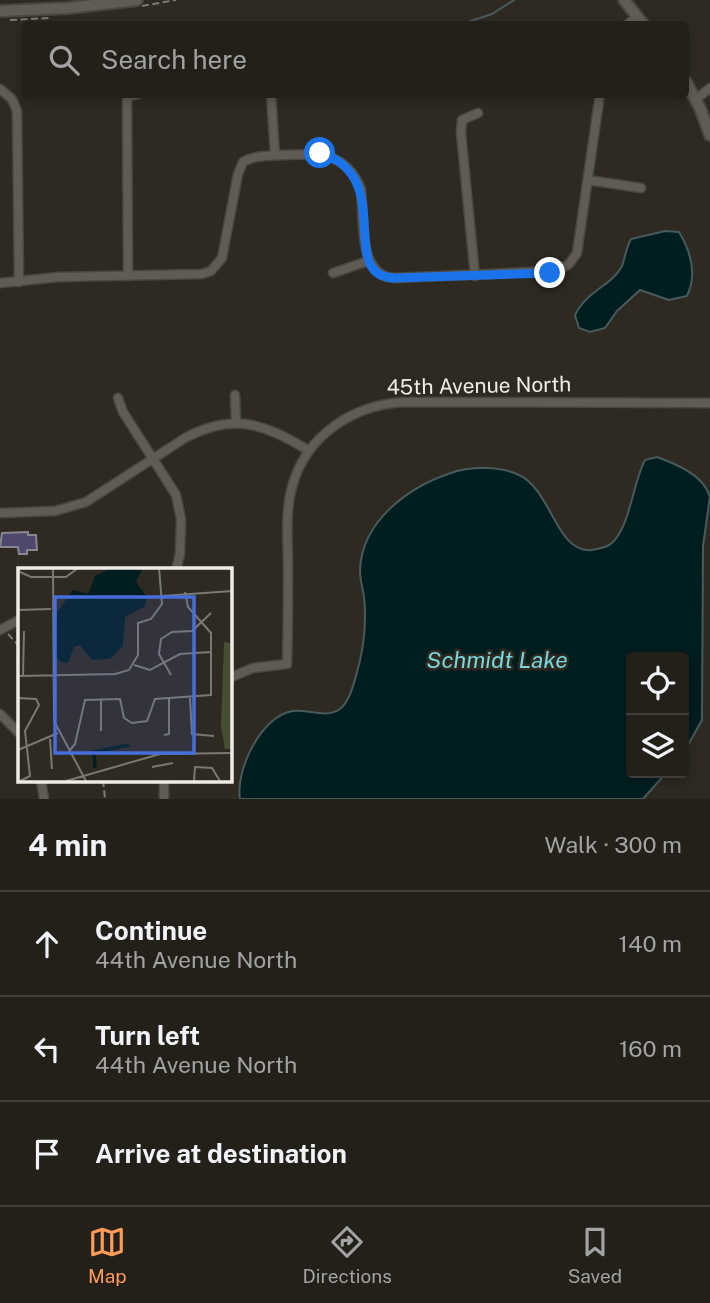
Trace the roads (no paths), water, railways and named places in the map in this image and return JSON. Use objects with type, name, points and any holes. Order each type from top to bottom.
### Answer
[{"type":"main road","points":[[0,11],[68,8],[137,0]]},
{"type":"main road","points":[[624,0],[635,21]]},
{"type":"main road","points":[[689,88],[710,135]]},
{"type":"street","points":[[696,99],[710,88]]},
{"type":"street","points":[[3,91],[12,99],[17,111],[19,282]]},
{"type":"street","points":[[127,98],[128,276]]},
{"type":"street","points":[[271,98],[275,155]]},
{"type":"street","points":[[0,283],[58,277],[194,276],[211,271],[222,258],[225,249],[239,168],[249,159],[320,153],[343,163],[351,170],[360,190],[368,261],[374,270],[389,278],[550,273],[569,264],[577,253],[599,98]]},
{"type":"street","points":[[475,276],[461,133],[462,120],[478,113]]},
{"type":"street","points":[[588,180],[641,188]]},
{"type":"street","points":[[333,273],[368,261]]},
{"type":"street","points":[[235,395],[236,423]]},
{"type":"street","points":[[118,398],[123,412],[171,485],[180,508],[180,554],[176,568]]},
{"type":"street","name":"45th Avenue North","points":[[308,450],[350,415],[384,403],[710,403]]},
{"type":"street","points":[[0,513],[55,511],[79,505],[199,430],[236,423],[259,425],[274,430],[308,450],[289,500],[287,664],[253,668],[231,677]]},
{"type":"street","points":[[1,628],[18,620]]},
{"type":"street","points":[[0,715],[18,732]]},
{"type":"water","points":[[665,231],[679,232],[687,247],[692,280],[687,296],[669,300],[640,290],[617,311],[605,328],[590,332],[579,328],[575,315],[580,306],[618,273],[631,239]]},
{"type":"water","name":"Schmidt Lake","points":[[657,457],[681,467],[702,482],[710,497],[703,546],[702,720],[689,743],[689,652],[626,652],[626,778],[662,778],[643,799],[240,799],[246,759],[261,733],[271,722],[293,711],[335,712],[348,698],[359,666],[364,637],[365,607],[360,578],[362,553],[378,522],[404,497],[435,479],[467,469],[485,468],[512,472],[530,483],[570,542],[580,549],[592,550],[608,546],[618,536],[645,460]]},
{"type":"waterway","points":[[471,21],[492,14],[514,0]]}]
